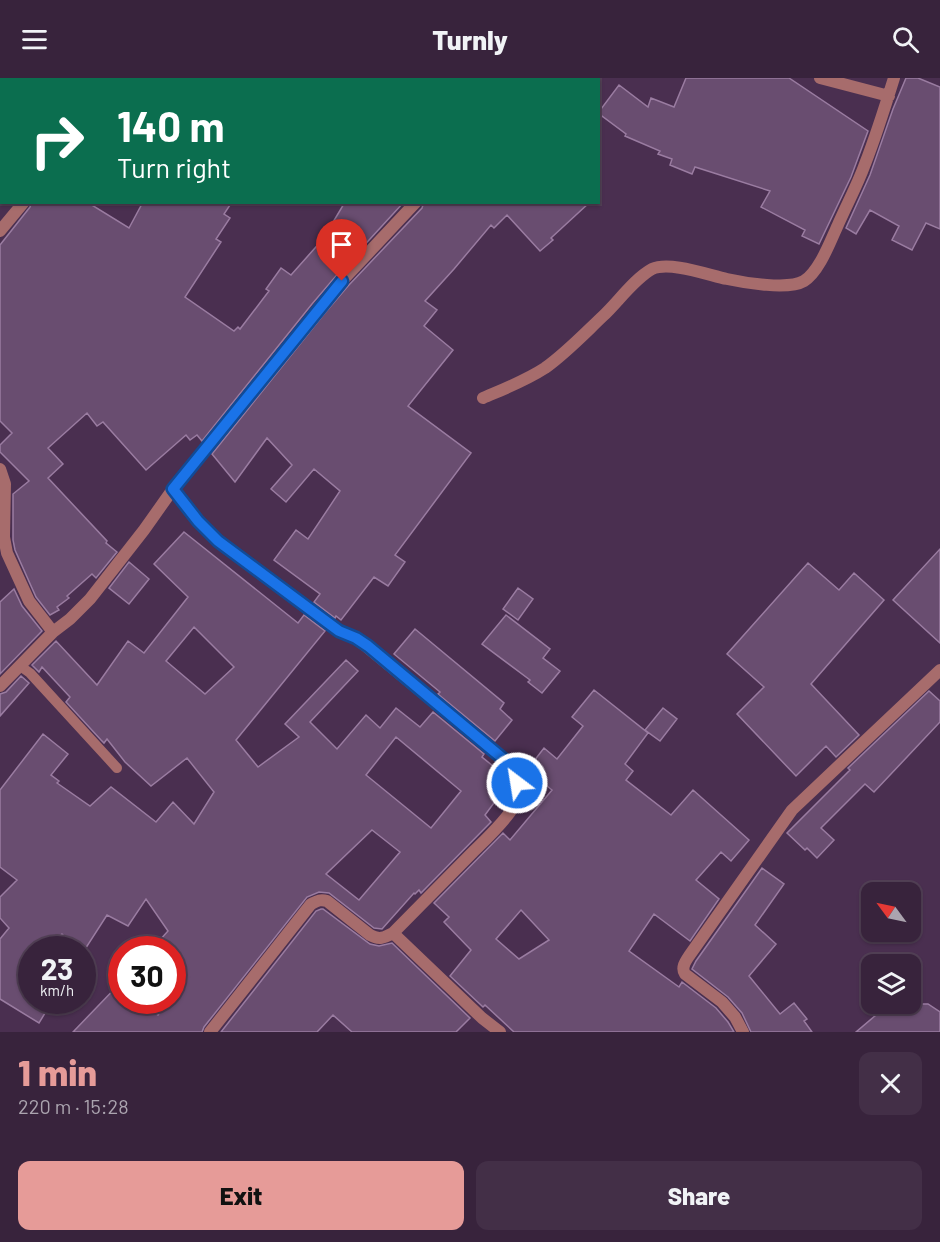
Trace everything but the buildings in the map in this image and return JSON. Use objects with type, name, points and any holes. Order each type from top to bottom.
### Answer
[{"type":"street","points":[[820,78],[889,96]]},
{"type":"street","points":[[483,398],[514,385],[546,367],[575,343],[640,277],[658,267],[674,267],[731,280],[773,285],[793,285],[804,281],[817,267],[865,165],[894,78]]},
{"type":"street","points":[[0,231],[22,204]]},
{"type":"street","points":[[0,686],[90,599],[144,531],[173,489],[330,295],[414,204]]},
{"type":"street","points":[[0,469],[5,484],[4,537],[7,553],[29,601],[53,633]]},
{"type":"street","points":[[173,489],[198,521],[218,541],[339,631],[368,646],[507,762],[514,772],[518,793],[515,805],[483,843],[393,933],[375,938],[327,901],[316,901],[304,912],[210,1032]]},
{"type":"street","points":[[743,1032],[735,1017],[722,1002],[683,972],[684,964],[792,810],[940,670]]},
{"type":"street","points":[[393,933],[482,1018],[500,1032]]},
{"type":"lane","points":[[20,666],[30,673],[117,768]]},
{"type":"route","points":[[342,281],[173,489],[198,521],[218,541],[339,631],[368,646],[507,762],[514,772],[517,783]]}]
